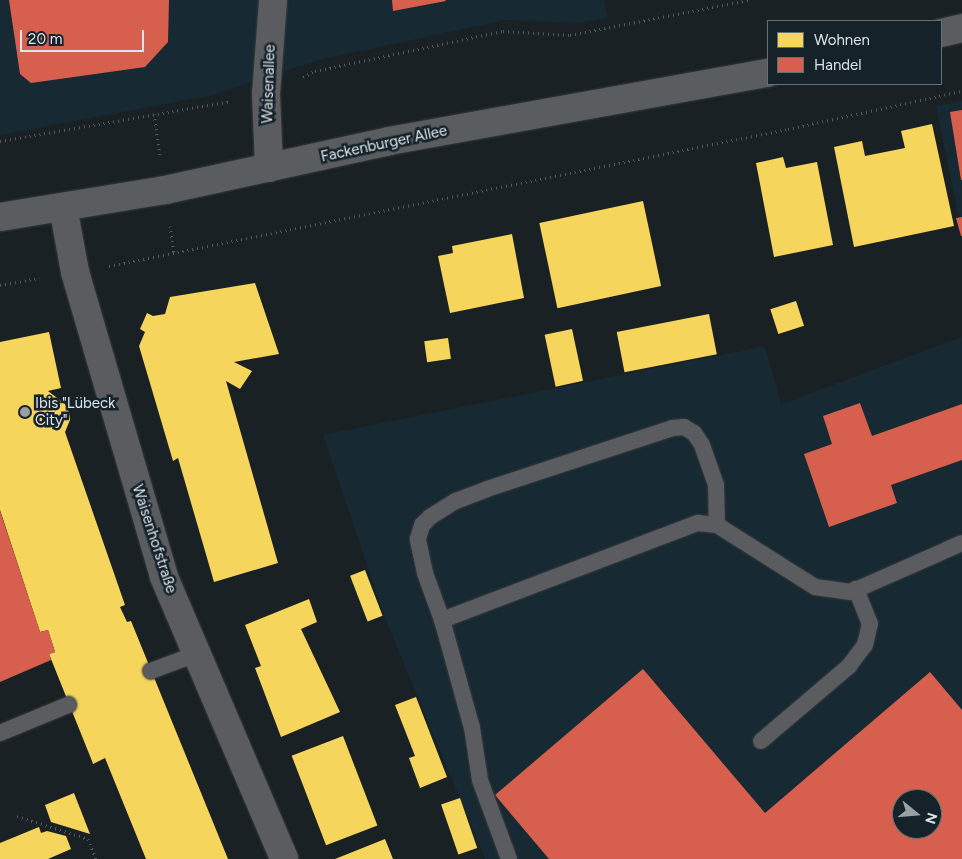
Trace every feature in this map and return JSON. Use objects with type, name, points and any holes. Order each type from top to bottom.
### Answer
[{"type":"main road","points":[[942,33],[962,28]]},
{"type":"main road","name":"Fackenburger Allee","points":[[0,217],[165,190],[389,141],[767,73]]},
{"type":"street","name":"Waisenallee","points":[[269,168],[266,94],[274,0]]},
{"type":"street","name":"Waisenhofstraße","points":[[63,207],[75,272],[164,577],[284,859]]},
{"type":"lane","points":[[509,859],[480,780],[472,728],[442,620],[425,573],[418,539],[422,525],[430,517],[456,501],[487,489],[672,428],[684,427],[694,433],[702,445],[716,485],[717,525]]},
{"type":"lane","points":[[442,620],[698,523],[717,525],[815,587],[851,592],[962,542]]},
{"type":"lane","points":[[761,741],[849,666],[865,645],[870,624],[856,589]]},
{"type":"lane","points":[[152,671],[196,654]]},
{"type":"lane","points":[[0,733],[68,705]]},
{"type":"path","points":[[0,141],[266,94],[315,71],[503,30],[570,35],[749,0]]},
{"type":"path","points":[[75,272],[174,254],[788,129],[962,91]]},
{"type":"path","points":[[17,816],[88,838],[96,859]]},
{"type":"shaded area","points":[[0,0],[604,0],[608,18],[576,23],[506,20],[322,59],[213,95],[0,135]]},
{"type":"shaded area","points":[[962,101],[962,234],[936,106]]},
{"type":"shaded area","points":[[962,337],[962,859],[485,859],[385,618],[323,435],[765,346],[781,404]]},
{"type":"building: Wohnen","points":[[932,124],[954,226],[854,247],[834,147],[862,141],[865,156],[905,148],[901,131]]},
{"type":"building: Wohnen","points":[[783,157],[786,168],[817,162],[833,245],[774,257],[756,163]]},
{"type":"building: Wohnen","points":[[643,201],[661,286],[557,308],[539,223]]},
{"type":"building: Wohnen","points":[[512,234],[524,298],[450,313],[438,256],[453,253],[452,246]]},
{"type":"building: Wohnen","points":[[255,283],[279,354],[234,362],[252,371],[240,389],[226,381],[278,563],[214,582],[178,458],[173,461],[139,346],[145,332],[140,329],[147,313],[153,316],[165,314],[170,297]]},
{"type":"building: Wohnen","points":[[796,301],[804,326],[778,334],[770,309]]},
{"type":"building: Wohnen","points":[[709,314],[717,354],[625,372],[617,332]]},
{"type":"building: Wohnen","points":[[572,329],[583,381],[556,387],[545,335]]},
{"type":"building: Wohnen","points":[[49,332],[61,388],[48,391],[65,404],[69,412],[70,420],[65,432],[125,605],[120,607],[127,622],[131,621],[228,859],[146,859],[105,758],[93,764],[49,654],[55,652],[48,630],[40,632],[0,510],[0,342]]},
{"type":"building: Wohnen","points":[[448,338],[451,359],[427,362],[424,341]]},
{"type":"building: Wohnen","points":[[365,570],[383,616],[368,621],[350,576]]},
{"type":"building: Wohnen","points":[[309,599],[317,622],[301,629],[340,712],[281,737],[255,668],[261,666],[245,625]]},
{"type":"building: Wohnen","points":[[416,697],[447,777],[420,788],[409,758],[415,756],[395,705]]},
{"type":"building: Wohnen","points":[[343,736],[377,826],[326,845],[292,756]]},
{"type":"building: Wohnen","points":[[74,793],[90,834],[51,822],[45,805]]},
{"type":"building: Wohnen","points":[[460,798],[477,848],[458,855],[441,805]]},
{"type":"building: Wohnen","points":[[39,827],[41,833],[47,831],[66,836],[71,849],[48,859],[0,859],[0,843]]},
{"type":"building: Wohnen","points":[[385,839],[393,859],[335,859]]},
{"type":"building: Handel","points":[[9,0],[169,0],[168,42],[145,67],[31,83],[20,74]]},
{"type":"building: Handel","points":[[392,0],[445,0],[446,1],[393,11]]},
{"type":"building: Handel","points":[[962,110],[962,180],[961,180],[950,112]]},
{"type":"building: Handel","points":[[962,217],[962,236],[961,236],[956,218]]},
{"type":"building: Handel","points":[[860,403],[872,436],[962,404],[962,460],[891,485],[897,503],[829,527],[804,454],[832,444],[823,416]]},
{"type":"building: Handel","points":[[0,511],[40,632],[48,630],[55,652],[49,654],[51,660],[0,682]]},
{"type":"building: Handel","points":[[643,669],[765,813],[930,672],[962,710],[962,859],[549,859],[495,795]]},
{"type":"place","name":"Ibis \"Lübeck City\"","points":[[25,412]]}]
